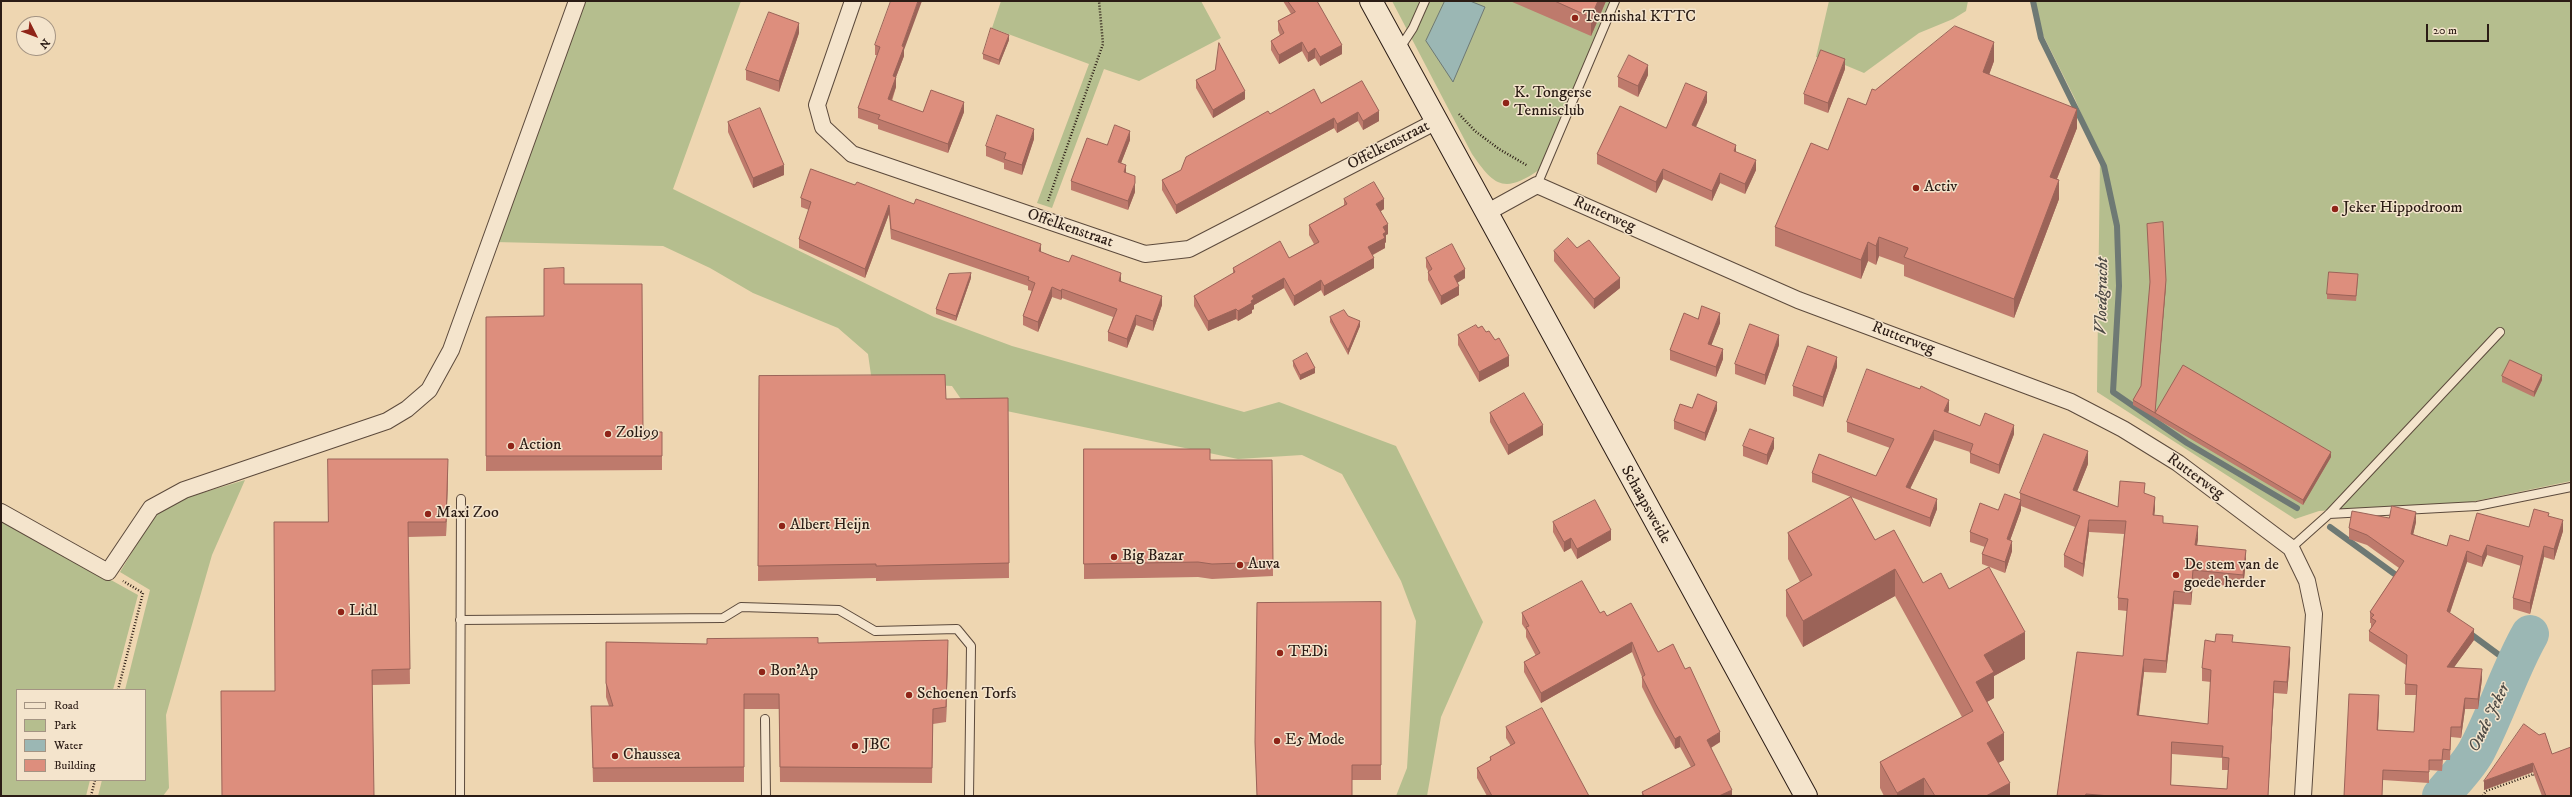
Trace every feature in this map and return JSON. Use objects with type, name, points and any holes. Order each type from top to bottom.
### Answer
[{"type":"street","points":[[1,512],[108,572],[151,508],[184,490],[387,421],[407,408],[429,390],[451,350],[577,1]]},
{"type":"street","name":"Offelkenstraat","points":[[853,1],[817,105],[823,127],[852,154],[1146,254],[1190,248],[1446,115]]},
{"type":"street","points":[[1371,1],[1398,51],[1446,115],[1486,212],[1537,185]]},
{"type":"street","name":"Rutterweg","points":[[1537,185],[1798,300],[2070,402],[2123,429],[2178,464],[2291,548],[2307,581],[2314,614],[2303,796]]},
{"type":"street","name":"Schaapsweide","points":[[1486,212],[1806,796]]},
{"type":"lane","points":[[1398,51],[1413,28],[1425,1]]},
{"type":"lane","points":[[1537,185],[1615,1]]},
{"type":"lane","points":[[2291,548],[2329,514],[2500,332]]},
{"type":"lane","points":[[2329,514],[2477,506],[2571,487]]},
{"type":"lane","points":[[460,796],[461,499]]},
{"type":"lane","points":[[460,620],[723,618],[741,607],[839,610],[875,631],[957,630],[971,646],[968,796]]},
{"type":"lane","points":[[764,719],[766,796]]},
{"type":"path","points":[[1042,219],[1103,44],[1099,1]]},
{"type":"path","points":[[1446,115],[1475,131],[1499,149],[1528,166],[1537,185]]},
{"type":"path","points":[[108,572],[143,593],[118,689]]},
{"type":"path","points":[[2483,796],[2486,791],[2534,774],[2538,781]]},
{"type":"path","points":[[91,796],[95,781]]},
{"type":"green space","points":[[583,1],[741,1],[673,189],[934,317],[1012,346],[1244,412],[1279,402],[1396,446],[1483,622],[1441,717],[1427,796],[1396,796],[1407,768],[1416,621],[1401,581],[1342,474],[1302,455],[1238,459],[963,402],[952,386],[872,382],[868,354],[838,328],[753,293],[710,268],[663,246],[495,242]]},
{"type":"green space","points":[[1001,1],[1201,1],[1221,38],[1139,81],[1104,69],[1052,208],[1037,203],[1089,64],[992,28]]},
{"type":"green space","name":"K. Tongerse Tennisclub","points":[[1392,1],[1610,1],[1539,170],[1527,178],[1508,184],[1501,183],[1494,179],[1480,165],[1472,154]]},
{"type":"green space","points":[[1829,1],[1968,1],[1966,11],[1953,19],[1919,33],[1864,73],[1840,63],[1816,57]]},
{"type":"green space","name":"Jeker Hippodroom","points":[[2034,1],[2571,1],[2571,481],[2466,503],[2319,511],[2295,519],[2097,392],[2100,158],[2075,99],[2037,23]]},
{"type":"green space","points":[[245,480],[212,555],[166,715],[169,788],[163,796],[98,796],[102,781],[146,781],[146,689],[125,689],[150,590],[120,572],[155,514],[185,498]]},
{"type":"green space","points":[[1,519],[138,595],[113,689],[16,689],[16,781],[90,781],[86,796],[1,796]]},
{"type":"water","points":[[1445,1],[1470,1],[1485,7],[1453,82],[1426,41]]},
{"type":"building","points":[[891,1],[918,1],[902,46],[904,47],[893,76],[896,77],[888,99],[923,112],[931,90],[964,102],[948,144],[878,119],[880,115],[858,108],[880,47],[875,45]]},
{"type":"building","points":[[1288,1],[1317,1],[1342,45],[1320,57],[1315,48],[1308,53],[1302,42],[1279,55],[1271,41],[1284,33],[1278,21],[1295,12]]},
{"type":"building","points":[[1555,1],[1598,1],[1591,17]]},
{"type":"building","points":[[769,12],[799,23],[779,81],[746,70]]},
{"type":"building","name":"Activ","points":[[1955,26],[1994,42],[1983,72],[2077,109],[2050,177],[2059,180],[2014,299],[1904,257],[1908,248],[1879,237],[1876,246],[1868,242],[1861,260],[1775,227],[1811,143],[1828,150],[1848,98],[1866,105],[1872,89],[1875,90]]},
{"type":"building","points":[[991,28],[1009,35],[999,60],[983,54]]},
{"type":"building","points":[[1219,43],[1245,91],[1213,110],[1196,80],[1215,70]]},
{"type":"building","points":[[1821,50],[1845,59],[1828,103],[1804,94]]},
{"type":"building","points":[[1629,55],[1648,65],[1638,86],[1618,77]]},
{"type":"building","points":[[1362,81],[1379,111],[1363,121],[1358,112],[1337,124],[1334,118],[1176,205],[1162,180],[1181,170],[1186,157],[1268,111],[1270,114],[1314,89],[1321,103]]},
{"type":"building","points":[[1686,83],[1707,92],[1692,125],[1736,145],[1734,151],[1756,160],[1745,184],[1720,173],[1712,191],[1663,169],[1656,182],[1597,154],[1620,106],[1666,128]]},
{"type":"building","points":[[760,108],[784,165],[753,178],[728,122]]},
{"type":"building","points":[[997,115],[1034,129],[1022,165],[1004,159],[1006,153],[986,146]]},
{"type":"building","points":[[1115,125],[1130,131],[1118,162],[1126,165],[1124,172],[1135,176],[1135,183],[1128,201],[1071,181],[1087,138],[1107,145]]},
{"type":"building","points":[[811,169],[855,185],[857,182],[914,204],[916,199],[1041,244],[1039,251],[1054,257],[1069,262],[1072,255],[1121,273],[1119,281],[1162,296],[1153,321],[1136,315],[1127,339],[1108,332],[1117,309],[1062,289],[1061,291],[1052,287],[1038,322],[1023,316],[1035,283],[1028,280],[1029,277],[891,229],[889,205],[865,269],[799,239],[811,202],[801,198]]},
{"type":"building","points":[[1374,182],[1384,199],[1376,204],[1388,224],[1383,227],[1386,232],[1383,234],[1385,238],[1368,247],[1374,258],[1324,286],[1321,280],[1294,296],[1284,278],[1252,296],[1254,299],[1251,301],[1252,303],[1238,311],[1236,309],[1208,321],[1194,296],[1235,272],[1233,268],[1280,241],[1289,258],[1319,242],[1309,225],[1347,204],[1344,199]]},
{"type":"building","points":[[2163,222],[2166,280],[2155,413],[2133,400],[2141,386],[2150,282],[2147,224]]},
{"type":"building","points":[[1568,238],[1577,248],[1589,240],[1620,278],[1594,299],[1554,251]]},
{"type":"building","points":[[1452,244],[1465,269],[1454,276],[1459,286],[1441,296],[1428,272],[1432,269],[1426,258]]},
{"type":"building","points":[[564,268],[564,284],[642,284],[643,432],[662,432],[662,456],[486,456],[486,317],[544,316],[544,269]]},
{"type":"building","points":[[2329,272],[2358,274],[2356,296],[2327,294]]},
{"type":"building","points":[[971,273],[956,316],[936,309],[949,274]]},
{"type":"building","points":[[1702,306],[1720,313],[1708,344],[1723,349],[1716,367],[1670,350],[1684,313],[1698,319]]},
{"type":"building","points":[[1344,310],[1348,316],[1360,321],[1348,350],[1330,317]]},
{"type":"building","points":[[1750,324],[1779,335],[1765,375],[1735,364]]},
{"type":"building","points":[[1476,325],[1478,328],[1482,326],[1486,332],[1489,331],[1495,340],[1499,338],[1509,356],[1479,372],[1458,335]]},
{"type":"building","points":[[1808,346],[1837,357],[1823,397],[1793,386]]},
{"type":"building","points":[[1307,353],[1315,368],[1300,375],[1293,361]]},
{"type":"building","points":[[2510,360],[2542,375],[2534,392],[2502,376]]},
{"type":"building","points":[[2183,365],[2331,452],[2303,500],[2155,413]]},
{"type":"building","points":[[1867,369],[1920,389],[1921,386],[1949,400],[1944,411],[1980,426],[1985,413],[2014,425],[1999,465],[1970,453],[1973,444],[1934,430],[1906,487],[1937,499],[1930,518],[1812,473],[1819,454],[1876,476],[1894,439],[1847,422]]},
{"type":"building","points":[[945,375],[946,399],[1008,398],[1009,563],[876,566],[876,564],[758,566],[759,376]]},
{"type":"building","points":[[1524,393],[1543,425],[1508,445],[1490,413]]},
{"type":"building","points":[[1698,394],[1717,402],[1705,433],[1674,421],[1680,404],[1692,408]]},
{"type":"building","points":[[1750,429],[1774,438],[1767,455],[1743,446]]},
{"type":"building","points":[[2044,434],[2088,451],[2073,490],[2118,507],[2120,481],[2145,483],[2144,493],[2155,497],[2153,515],[2163,516],[2163,523],[2198,526],[2195,545],[2246,550],[2243,575],[2193,570],[2191,593],[2174,591],[2166,661],[2144,659],[2137,715],[2208,724],[2211,670],[2202,668],[2205,640],[2215,642],[2216,634],[2233,635],[2232,642],[2290,647],[2287,682],[2274,681],[2268,796],[2110,796],[2086,794],[2085,796],[2057,796],[2077,652],[2123,656],[2128,599],[2118,598],[2126,521],[2089,520],[2083,564],[2064,555],[2080,516],[2020,493]],"holes":[[[2172,742],[2223,746],[2222,757],[2229,758],[2227,789],[2171,785]]]},
{"type":"building","points":[[1084,449],[1210,449],[1210,460],[1272,460],[1273,562],[1212,564],[1198,562],[1084,564]]},
{"type":"building","points":[[328,459],[448,459],[446,522],[408,522],[410,669],[372,670],[374,796],[222,796],[221,691],[275,691],[274,522],[328,522]]},
{"type":"building","points":[[2005,494],[2021,500],[2007,539],[2012,541],[2005,562],[1982,554],[1988,539],[1970,532],[1980,503],[1998,510]]},
{"type":"building","points":[[1851,497],[1875,540],[1894,530],[1923,583],[1941,573],[1949,589],[1989,567],[2025,632],[1984,655],[1994,672],[1976,682],[2004,733],[1987,743],[2010,783],[1986,796],[1935,796],[1924,778],[1897,793],[1880,762],[1973,711],[1895,569],[1803,621],[1786,590],[1812,575],[1788,533]]},
{"type":"building","points":[[1595,500],[1611,530],[1577,549],[1571,538],[1564,542],[1553,522]]},
{"type":"building","points":[[2392,506],[2416,512],[2411,534],[2447,546],[2450,535],[2469,541],[2477,513],[2529,527],[2534,509],[2549,513],[2548,516],[2563,520],[2554,549],[2544,546],[2530,603],[2513,598],[2523,556],[2487,545],[2482,557],[2467,551],[2447,611],[2474,629],[2447,667],[2482,669],[2478,699],[2465,698],[2461,727],[2451,727],[2450,750],[2443,749],[2442,760],[2429,760],[2429,772],[2383,770],[2382,796],[2344,796],[2349,694],[2379,695],[2377,730],[2414,732],[2417,685],[2405,684],[2407,655],[2369,631],[2376,621],[2371,618],[2374,615],[2370,612],[2404,561],[2367,535],[2349,528],[2352,511],[2389,518]]},
{"type":"building","points":[[1582,581],[1600,613],[1604,611],[1607,616],[1631,603],[1658,652],[1673,644],[1685,669],[1690,667],[1720,732],[1707,740],[1732,790],[1719,796],[1644,796],[1642,792],[1695,765],[1680,736],[1675,739],[1655,703],[1642,677],[1645,675],[1632,642],[1541,693],[1524,662],[1540,653],[1526,627],[1529,626],[1522,613]]},
{"type":"building","points":[[1381,602],[1381,765],[1352,765],[1352,796],[1257,796],[1255,742],[1257,603]]},
{"type":"building","points":[[818,638],[818,643],[948,640],[946,707],[933,709],[932,768],[780,767],[779,694],[744,694],[744,767],[593,768],[591,706],[613,706],[606,683],[606,642],[707,644],[707,639]]},
{"type":"building","points":[[1542,708],[1589,796],[1492,796],[1477,768],[1491,760],[1490,757],[1515,743],[1506,727]]},
{"type":"building","points":[[2524,724],[2539,735],[2545,733],[2552,754],[2571,747],[2571,796],[2546,796],[2533,763],[2484,781]]},
{"type":"waterway","name":"Vloedgracht","points":[[2033,1],[2041,38],[2104,166],[2117,226],[2119,286],[2113,392],[2187,443],[2297,508]]},
{"type":"waterway","name":"Vloedgracht","points":[[2330,527],[2400,578]]},
{"type":"waterway","name":"Vloedgracht","points":[[2468,632],[2514,666]]},
{"type":"waterway","name":"Oude Jeker","points":[[2441,796],[2465,768],[2477,750],[2530,634]]},
{"type":"place","name":"Tennishal KTTC","points":[[1575,18]]},
{"type":"place","name":"K. Tongerse Tennisclub","points":[[1506,103]]},
{"type":"place","name":"Activ","points":[[1916,188]]},
{"type":"place","name":"Jeker Hippodroom","points":[[2335,209]]},
{"type":"place","name":"Zoli99","points":[[608,434]]},
{"type":"place","name":"Action","points":[[511,446]]},
{"type":"place","name":"Maxi Zoo","points":[[428,514]]},
{"type":"place","name":"Albert Heijn","points":[[782,526]]},
{"type":"place","name":"Big Bazar","points":[[1114,557]]},
{"type":"place","name":"Auva","points":[[1240,565]]},
{"type":"place","name":"De stem van de goede herder","points":[[2176,575]]},
{"type":"place","name":"Lidl","points":[[341,612]]},
{"type":"place","name":"TEDi","points":[[1280,653]]},
{"type":"place","name":"Bon’Ap","points":[[762,672]]},
{"type":"place","name":"Schoenen Torfs","points":[[909,695]]},
{"type":"place","name":"E5 Mode","points":[[1277,741]]},
{"type":"place","name":"JBC","points":[[855,746]]},
{"type":"place","name":"Chaussea","points":[[615,756]]}]
